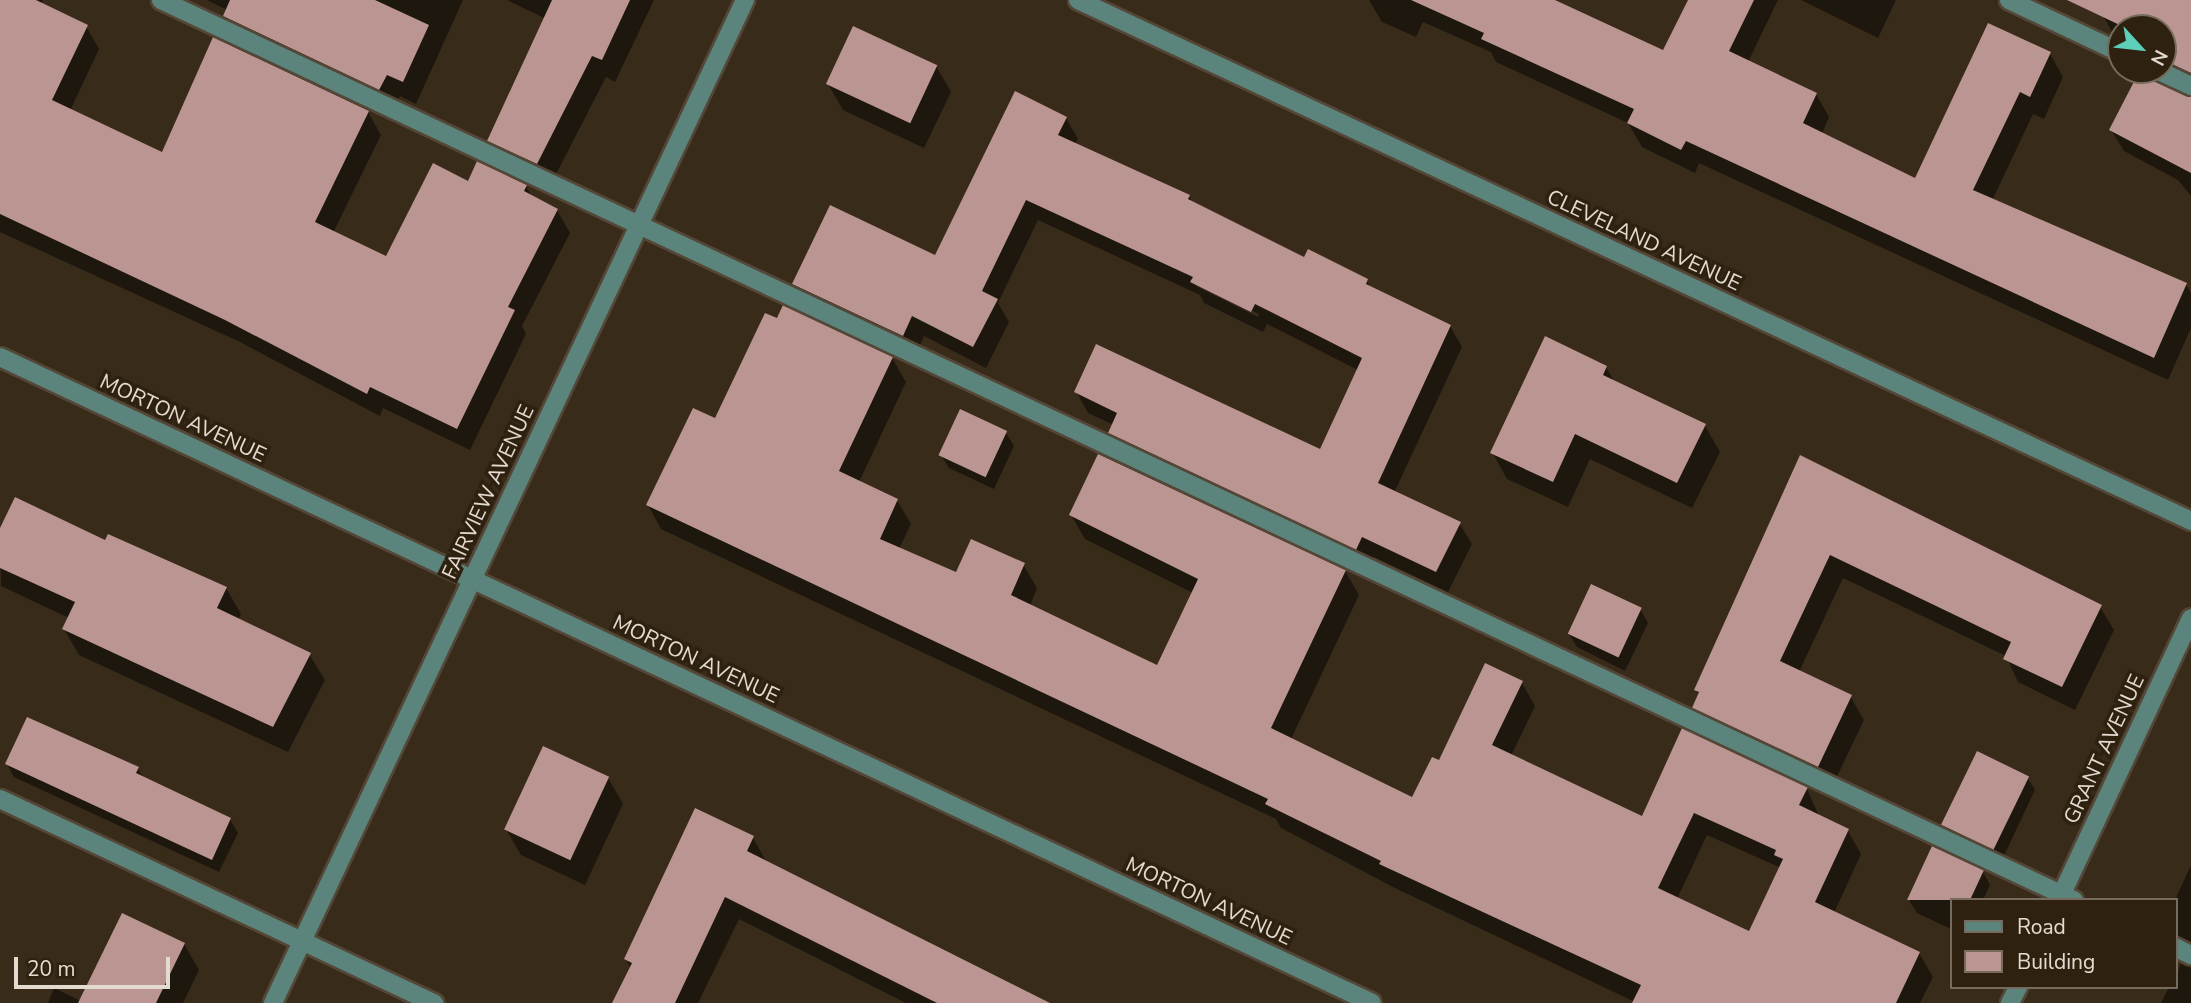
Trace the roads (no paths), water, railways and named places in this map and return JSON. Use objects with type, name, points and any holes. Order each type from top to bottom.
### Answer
[{"type":"street","points":[[161,0],[2065,898]]},
{"type":"street","name":"FAIRVIEW AVENUE","points":[[273,1003],[745,0]]},
{"type":"street","name":"CLEVELAND AVENUE","points":[[1078,0],[2191,522]]},
{"type":"street","points":[[2010,0],[2107,46]]},
{"type":"street","name":"MORTON AVENUE","points":[[0,357],[1372,1003]]},
{"type":"street","name":"GRANT AVENUE","points":[[2065,898],[2191,618]]},
{"type":"street","points":[[0,799],[434,1003]]}]
